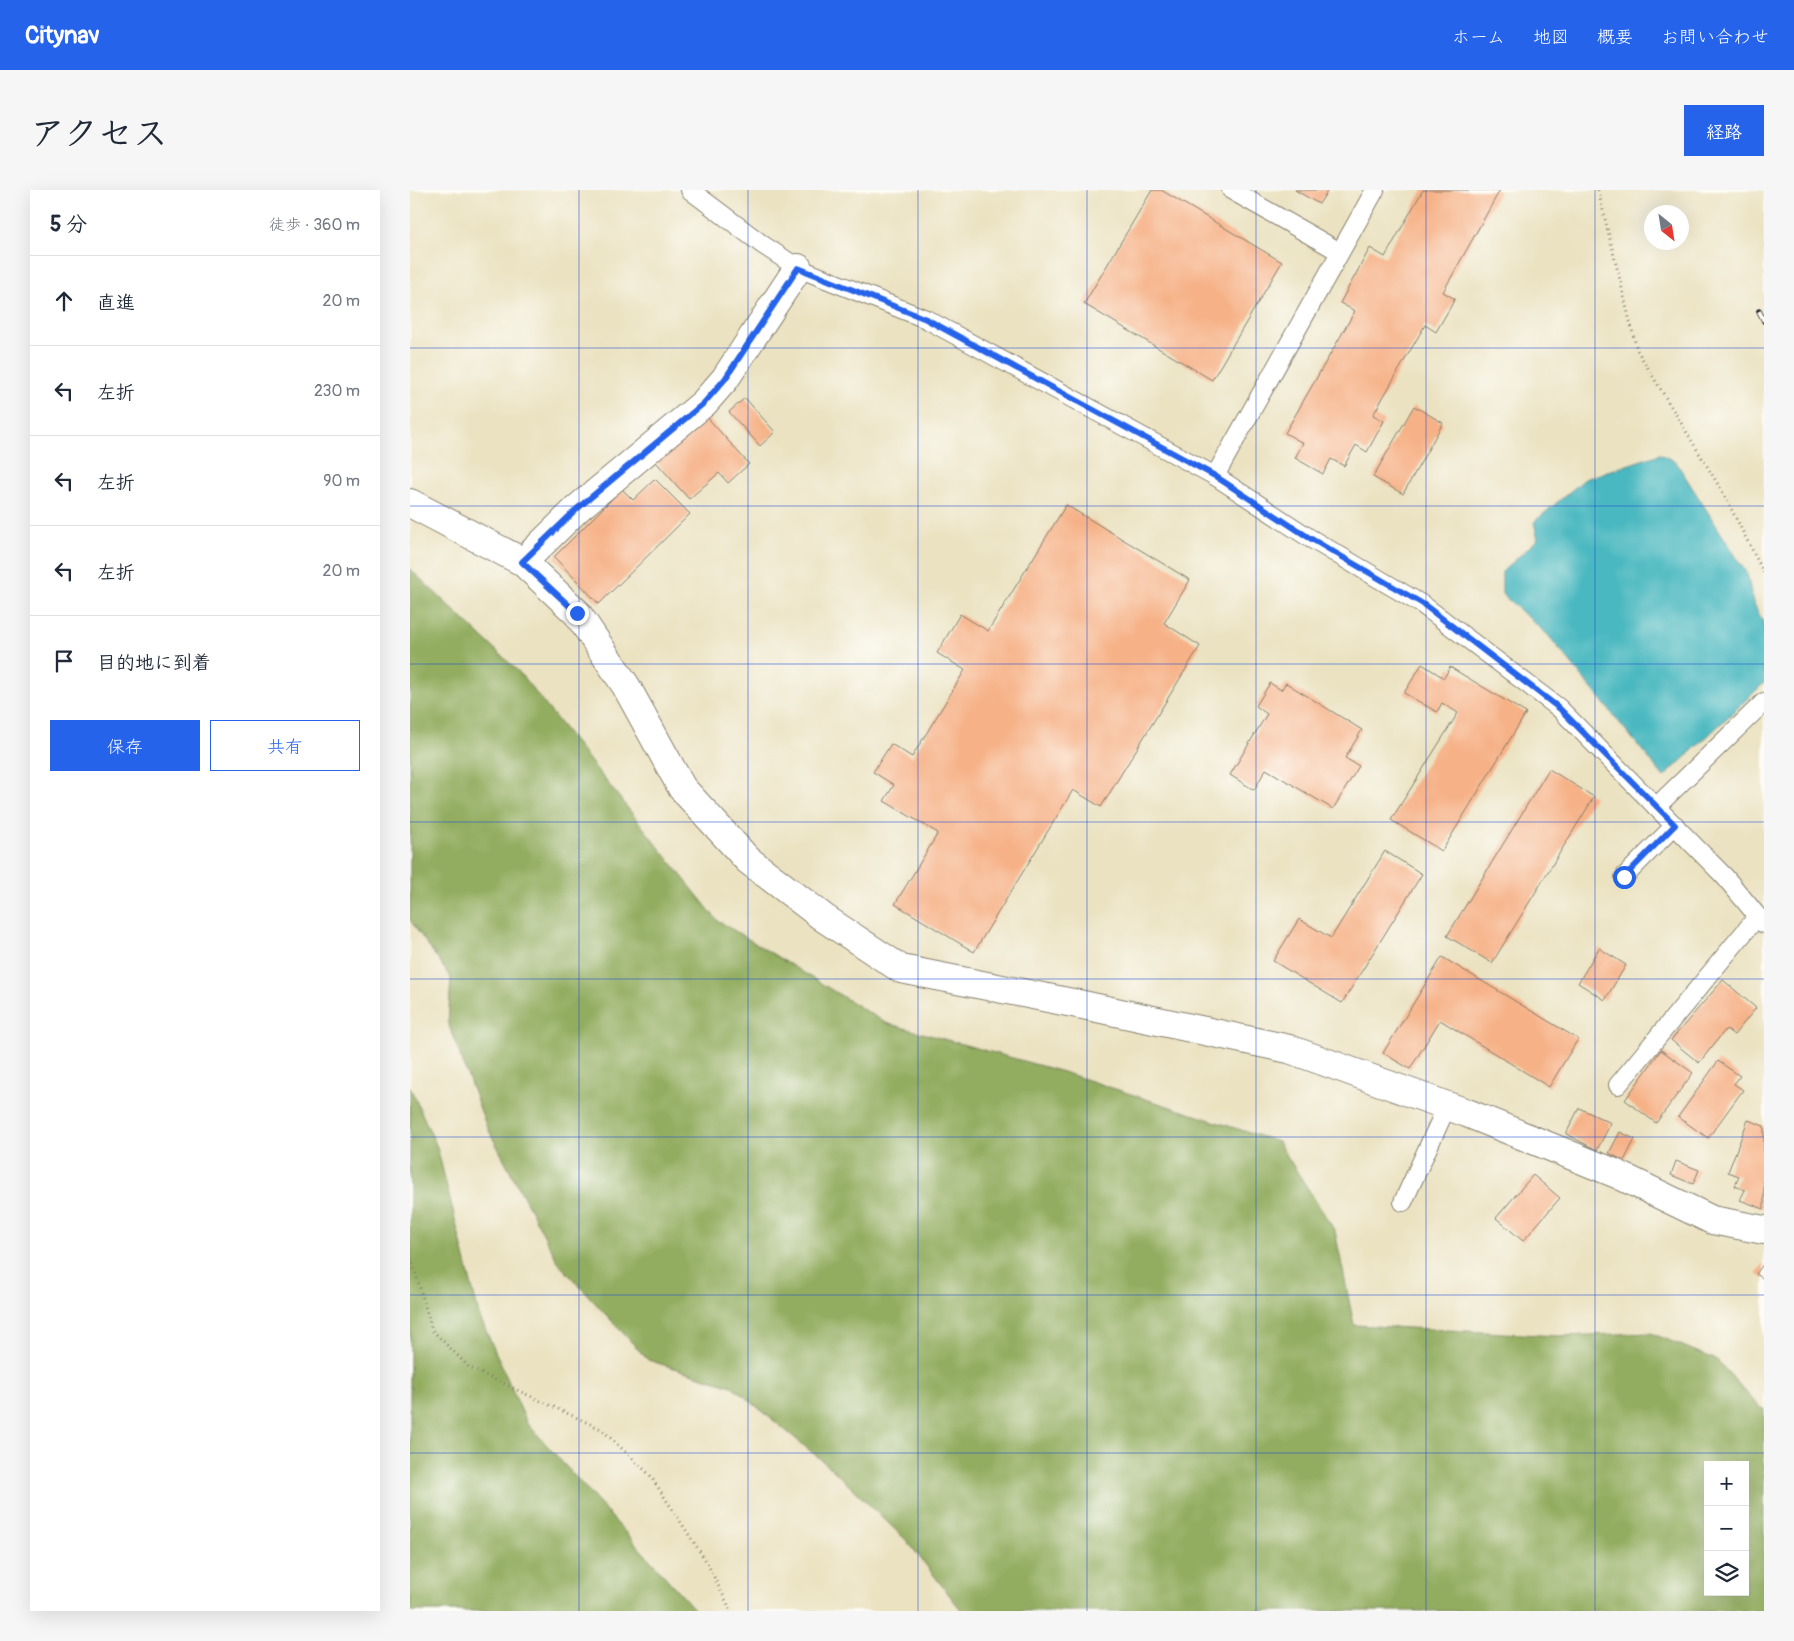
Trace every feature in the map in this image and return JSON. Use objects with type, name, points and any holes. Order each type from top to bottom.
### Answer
[{"type":"street","points":[[522,562],[578,508],[704,403],[725,379],[798,268]]},
{"type":"street","points":[[410,503],[522,562],[577,613],[626,686],[682,788],[741,853],[824,918],[901,969],[1289,1049],[1446,1106],[1617,1174],[1712,1220],[1764,1230]]},
{"type":"lane","points":[[690,190],[763,245],[798,268],[926,319],[1215,476],[1308,537],[1423,604],[1559,708],[1725,877],[1761,921],[1618,1085]]},
{"type":"lane","points":[[1231,190],[1340,252]]},
{"type":"lane","points":[[1215,476],[1375,190]]},
{"type":"lane","points":[[1656,807],[1764,702]]},
{"type":"lane","points":[[1624,877],[1675,825]]},
{"type":"lane","points":[[1403,1202],[1446,1106]]},
{"type":"path","points":[[1598,190],[1637,350],[1722,491],[1764,573]]},
{"type":"path","points":[[410,1254],[432,1330],[470,1368],[601,1429],[650,1475],[706,1561],[730,1611]]},
{"type":"green space","points":[[410,569],[519,672],[717,920],[886,1023],[1063,1072],[1278,1142],[1335,1231],[1354,1325],[1558,1336],[1651,1333],[1717,1360],[1760,1408],[1764,1409],[1764,1611],[962,1611],[907,1541],[831,1468],[732,1386],[648,1360],[559,1264],[486,1125],[448,1023],[451,978],[410,920]]},
{"type":"green space","points":[[410,1087],[437,1147],[479,1315],[527,1423],[696,1611],[410,1611]]},
{"type":"water","points":[[1660,454],[1676,462],[1747,574],[1753,602],[1764,624],[1764,683],[1664,777],[1548,635],[1502,594],[1502,572],[1538,539],[1534,522],[1585,479]]},
{"type":"building","points":[[1152,190],[1161,190],[1282,262],[1212,380],[1084,304]]},
{"type":"building","points":[[1295,190],[1328,190],[1319,204]]},
{"type":"building","points":[[1423,190],[1500,190],[1443,292],[1455,299],[1436,332],[1425,325],[1373,415],[1384,421],[1367,452],[1356,445],[1344,466],[1331,459],[1323,474],[1295,458],[1303,443],[1285,433],[1355,311],[1340,303],[1370,248],[1385,257]]},
{"type":"building","points":[[745,398],[775,432],[760,446],[729,412]]},
{"type":"building","points":[[1414,406],[1443,423],[1403,494],[1373,477]]},
{"type":"building","points":[[706,416],[749,464],[728,483],[719,473],[689,499],[655,461]]},
{"type":"building","points":[[655,479],[690,514],[599,604],[554,557],[622,489],[633,500]]},
{"type":"building","points":[[1066,505],[1190,580],[1164,623],[1200,646],[1101,807],[1073,790],[974,952],[895,904],[938,833],[884,801],[894,785],[873,772],[891,744],[912,757],[965,670],[937,653],[960,614],[988,631]]},
{"type":"building","points":[[1422,664],[1444,678],[1450,667],[1526,713],[1442,851],[1391,820],[1458,713],[1442,703],[1437,712],[1404,693]]},
{"type":"building","points":[[1270,683],[1281,690],[1286,683],[1362,730],[1345,758],[1359,766],[1333,809],[1266,769],[1254,790],[1230,775],[1267,714],[1256,706]]},
{"type":"building","points":[[1549,769],[1594,797],[1492,963],[1447,936]]},
{"type":"building","points":[[1385,851],[1422,874],[1342,1003],[1273,961],[1299,919],[1331,938]]},
{"type":"building","points":[[1599,948],[1626,965],[1605,1000],[1578,983]]},
{"type":"building","points":[[1442,957],[1578,1039],[1549,1087],[1440,1020],[1410,1069],[1383,1053]]},
{"type":"building","points":[[1723,980],[1756,1008],[1734,1035],[1726,1029],[1699,1063],[1671,1040]]},
{"type":"building","points":[[1661,1050],[1693,1073],[1656,1123],[1625,1100]]},
{"type":"building","points":[[1718,1061],[1740,1076],[1734,1084],[1743,1090],[1708,1138],[1678,1117]]},
{"type":"building","points":[[1579,1108],[1611,1123],[1597,1150],[1566,1134]]},
{"type":"building","points":[[1748,1120],[1764,1126],[1764,1209],[1740,1200],[1745,1190],[1735,1186],[1739,1176],[1728,1172]]},
{"type":"building","points":[[1620,1132],[1635,1139],[1624,1161],[1609,1153]]},
{"type":"building","points":[[1676,1161],[1699,1170],[1693,1184],[1671,1175]]},
{"type":"building","points":[[1533,1175],[1560,1198],[1523,1241],[1496,1218]]},
{"type":"building","points":[[1764,1263],[1764,1279],[1756,1274]]},
{"type":"railway","points":[[1759,311],[1764,321]]},
{"type":"route","points":[[577,613],[522,562],[578,508],[704,403],[725,379],[798,268],[814,276],[926,319],[1215,476],[1308,537],[1423,604],[1559,708],[1675,825],[1624,877]]}]
